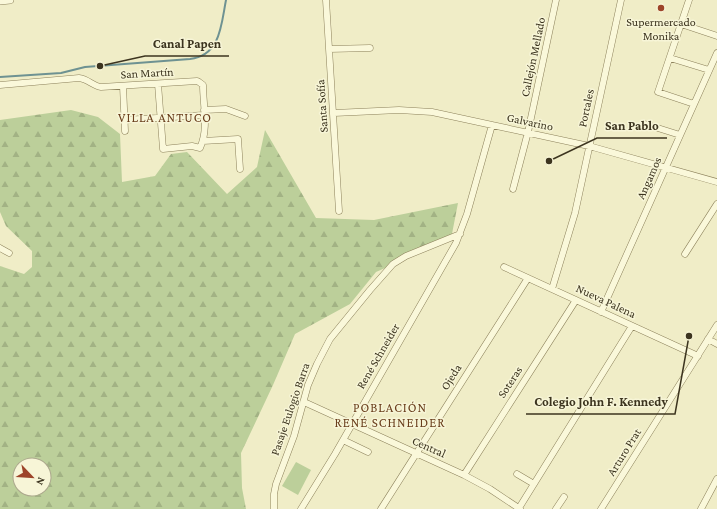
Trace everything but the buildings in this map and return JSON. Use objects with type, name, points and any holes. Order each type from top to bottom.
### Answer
[{"type":"street","points":[[0,1],[10,0]]},
{"type":"street","name":"Santa Sofía","points":[[326,0],[339,211]]},
{"type":"street","name":"Callejón Mellado","points":[[513,189],[528,132],[556,0]]},
{"type":"street","name":"Portales","points":[[552,289],[575,213],[620,0]]},
{"type":"street","points":[[689,0],[658,92],[694,104]]},
{"type":"street","points":[[681,24],[717,36]]},
{"type":"street","points":[[329,49],[370,48]]},
{"type":"street","name":"Angamos","points":[[602,312],[717,53]]},
{"type":"street","points":[[670,58],[709,70]]},
{"type":"street","name":"San Martín","points":[[0,85],[80,78],[98,86],[201,82],[203,86],[204,112]]},
{"type":"street","points":[[158,84],[163,149],[238,139],[240,169]]},
{"type":"street","points":[[123,86],[125,131]]},
{"type":"street","points":[[125,120],[160,118],[226,109],[245,116]]},
{"type":"street","name":"Galvarino","points":[[334,113],[411,110],[436,113],[589,146],[717,182]]},
{"type":"street","points":[[201,144],[204,129],[204,112]]},
{"type":"street","points":[[460,234],[492,124]]},
{"type":"street","points":[[645,124],[680,135]]},
{"type":"street","points":[[685,254],[717,204]]},
{"type":"street","name":"Pasaje Eulogio Barra","points":[[274,509],[276,484],[294,436],[312,374],[330,339],[389,268],[406,256],[460,234]]},
{"type":"street","name":"René Schneider","points":[[301,509],[343,440],[460,234]]},
{"type":"street","points":[[0,248],[9,253]]},
{"type":"street","name":"Nueva Palena","points":[[504,267],[698,356]]},
{"type":"street","name":"Ojeda","points":[[380,509],[528,278]]},
{"type":"street","name":"Soteras","points":[[464,475],[576,300]]},
{"type":"street","name":"Arturo Prat","points":[[601,509],[717,325]]},
{"type":"street","points":[[519,509],[632,326]]},
{"type":"street","points":[[708,339],[717,344]]},
{"type":"street","name":"Central","points":[[304,402],[464,475],[490,489],[519,509]]},
{"type":"street","points":[[343,440],[368,452]]},
{"type":"street","points":[[518,474],[534,484]]},
{"type":"street","points":[[702,509],[717,479]]},
{"type":"street","points":[[556,509],[564,496]]},
{"type":"green space","points":[[71,110],[98,117],[120,134],[122,182],[155,176],[171,154],[187,152],[227,194],[257,167],[265,130],[316,218],[374,220],[458,203],[451,239],[376,272],[350,304],[295,334],[241,453],[242,488],[246,509],[0,509],[0,266],[24,274],[32,267],[32,251],[6,226],[0,212],[0,120]]},
{"type":"green space","points":[[296,462],[311,470],[298,495],[282,486]]},
{"type":"waterway","points":[[0,77],[61,73],[85,67],[190,59],[200,56],[208,52],[218,37],[221,29],[226,0]]},
{"type":"place","name":"Supermercado Monika","points":[[661,8]]},
{"type":"place","name":"Canal Papen","points":[[100,66]]},
{"type":"place","name":"San Pablo","points":[[549,161]]},
{"type":"place","name":"Colegio John F. Kennedy","points":[[689,336]]},
{"type":"district","name":"VILLA ANTUCO","points":[[165,117]]},
{"type":"district","name":"POBLACIÓN RENÉ SCHNEIDER","points":[[390,414]]}]
